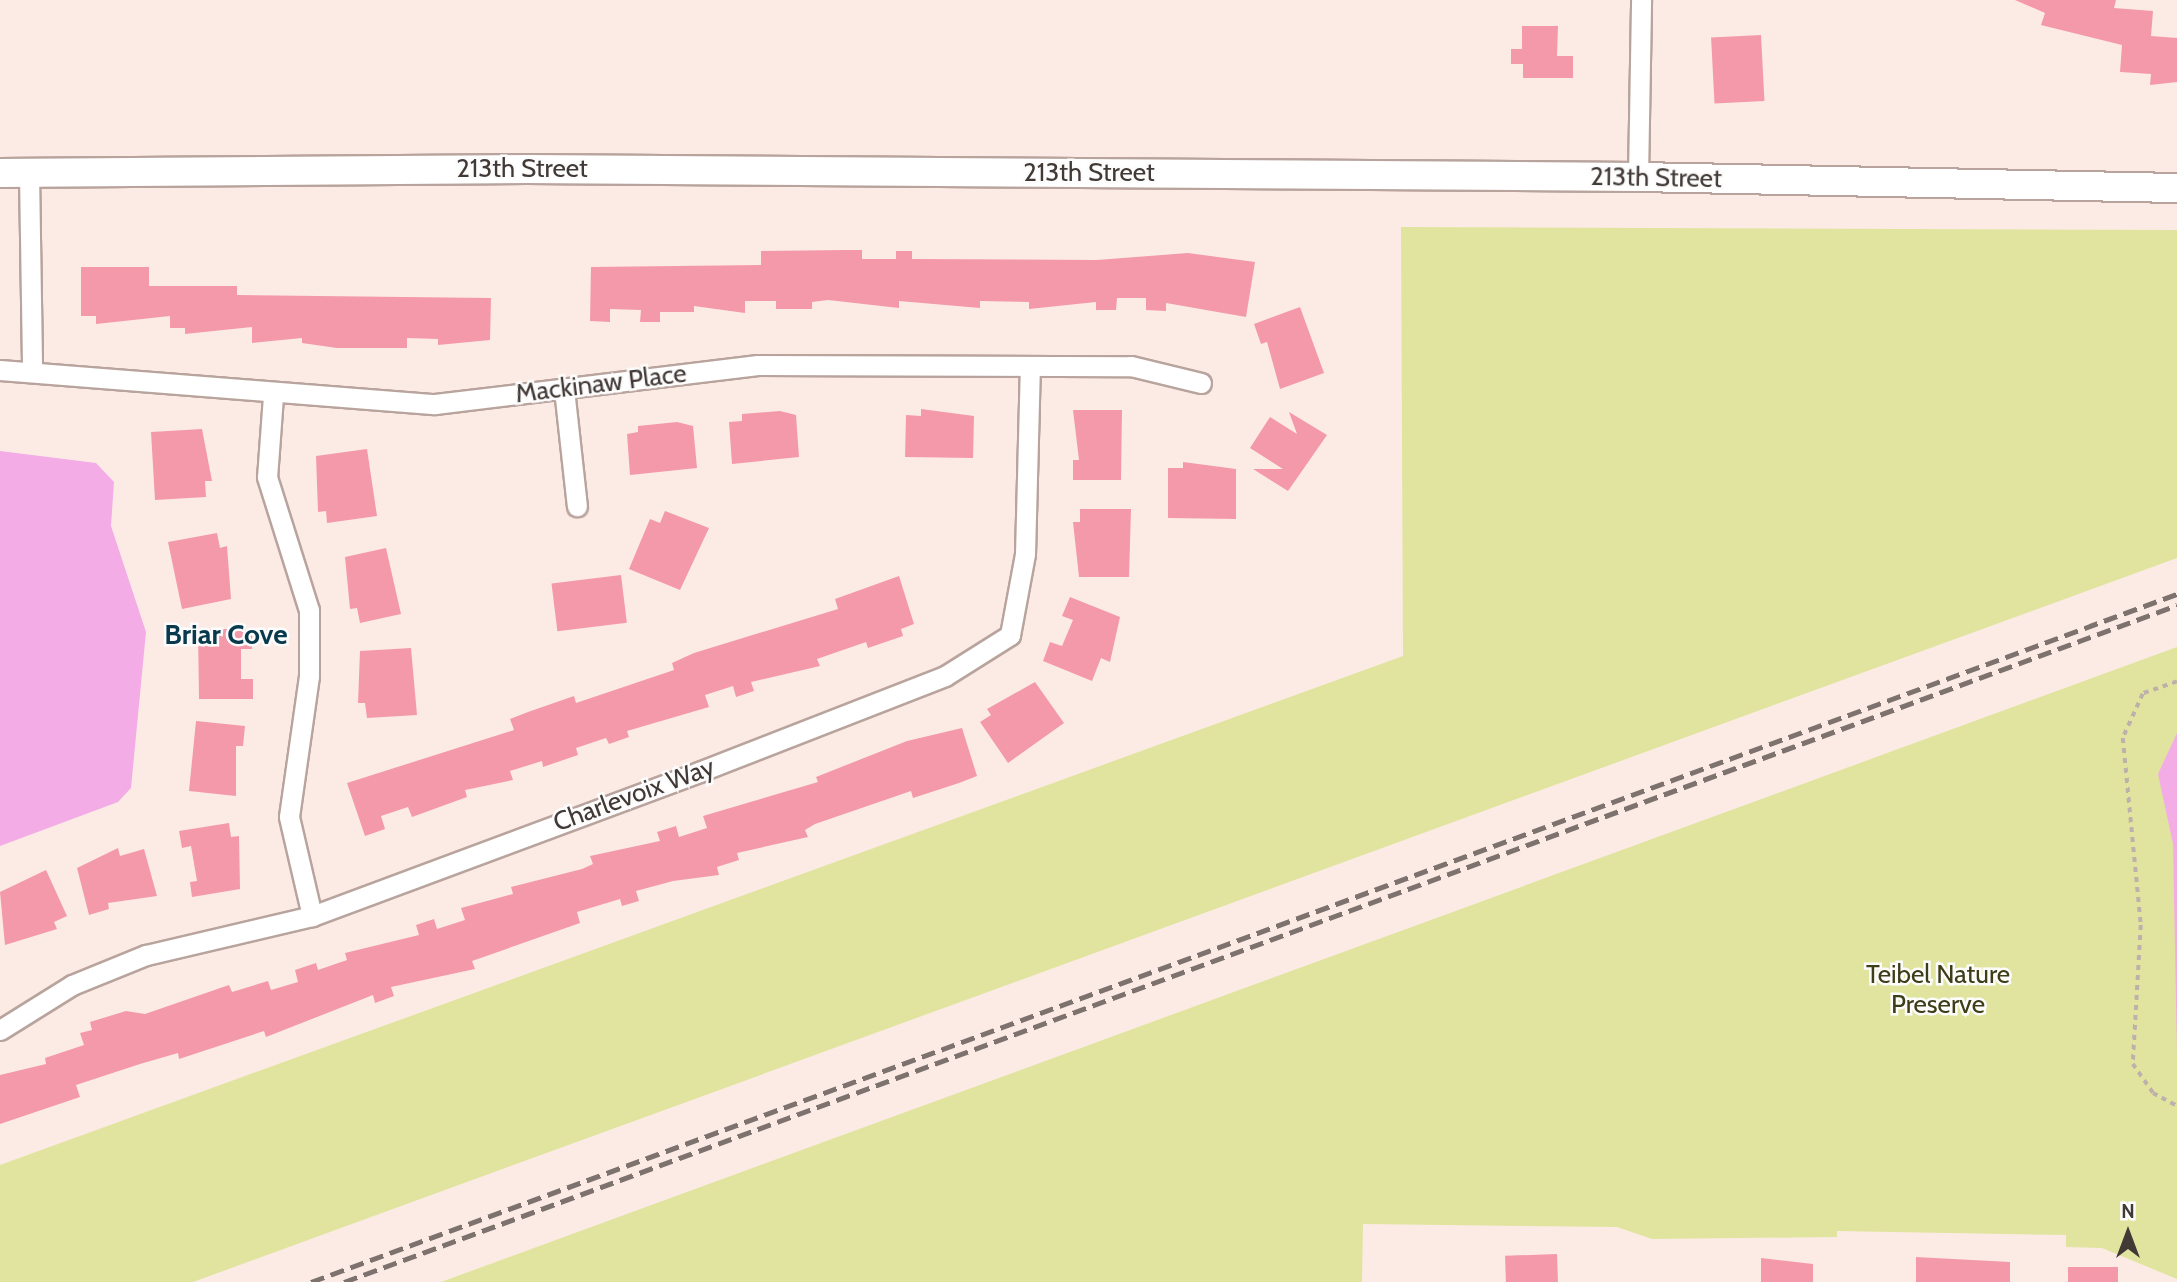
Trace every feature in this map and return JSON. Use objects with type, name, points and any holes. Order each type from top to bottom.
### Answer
[{"type":"street","points":[[1639,177],[1641,0]]},
{"type":"street","name":"213th Street","points":[[0,173],[527,169],[1639,177],[2177,188]]},
{"type":"street","points":[[29,173],[32,368]]},
{"type":"street","name":"Mackinaw Place","points":[[0,370],[32,368],[273,396],[435,404],[758,365],[1132,366],[1201,383]]},
{"type":"street","name":"Charlevoix Way","points":[[0,1030],[72,985],[146,955],[312,916],[945,676],[1010,635],[1025,554],[1030,367]]},
{"type":"street","points":[[564,389],[577,506]]},
{"type":"street","points":[[273,396],[267,477],[309,610],[309,676],[289,817],[312,916]]},
{"type":"path","points":[[2177,682],[2143,694],[2123,738],[2141,925],[2133,1064],[2153,1093],[2177,1106]]},
{"type":"green space","points":[[1401,227],[2177,230],[2177,558],[193,1282],[0,1282],[0,1165],[1403,656]]},
{"type":"green space","name":"Teibel Nature Preserve","points":[[2177,647],[2177,1279],[2102,1248],[2066,1247],[2066,1235],[1837,1231],[1837,1237],[1652,1239],[1617,1227],[1363,1224],[1362,1282],[441,1282]]},
{"type":"shaded area","points":[[0,451],[96,463],[114,482],[111,526],[146,632],[131,788],[118,802],[0,846]]},
{"type":"shaded area","points":[[2177,733],[2177,1054],[2173,844],[2158,774]]},
{"type":"building","points":[[2015,0],[2116,0],[2114,8],[2153,11],[2151,36],[2177,38],[2177,82],[2150,85],[2151,74],[2120,72],[2122,45],[2041,25],[2045,13]]},
{"type":"building","points":[[1522,26],[1558,26],[1557,56],[1573,56],[1573,78],[1523,78],[1523,64],[1511,64],[1511,49],[1522,49]]},
{"type":"building","points":[[1761,35],[1764,101],[1715,104],[1711,38]]},
{"type":"building","points":[[862,250],[862,259],[896,259],[896,251],[912,251],[912,259],[1097,260],[1188,253],[1255,262],[1246,317],[1166,303],[1166,311],[1146,310],[1146,298],[1117,298],[1116,310],[1096,310],[1096,302],[1029,309],[1029,302],[980,301],[980,308],[899,301],[899,308],[828,300],[812,302],[812,309],[776,309],[776,301],[745,301],[745,313],[694,306],[694,312],[660,312],[660,322],[640,322],[641,310],[610,309],[610,322],[590,321],[591,267],[761,265],[761,251]]},
{"type":"building","points":[[81,267],[149,267],[149,286],[237,286],[237,295],[491,298],[490,340],[438,345],[438,339],[407,338],[407,348],[337,348],[302,343],[302,338],[252,343],[252,327],[185,334],[185,328],[170,328],[170,316],[96,324],[96,316],[81,316]]},
{"type":"building","points":[[1300,307],[1324,373],[1280,389],[1267,342],[1261,344],[1254,324]]},
{"type":"building","points":[[921,409],[974,416],[973,458],[905,457],[906,415],[921,416]]},
{"type":"building","points":[[1073,410],[1122,410],[1121,480],[1073,480],[1073,460],[1079,460]]},
{"type":"building","points":[[780,411],[796,415],[799,457],[732,464],[729,422],[742,421],[742,414]]},
{"type":"building","points":[[1289,412],[1327,435],[1288,491],[1253,469],[1283,469],[1250,448],[1270,417],[1297,434]]},
{"type":"building","points":[[677,422],[693,426],[697,468],[630,475],[627,434],[638,432],[638,426]]},
{"type":"building","points":[[202,429],[212,481],[205,481],[206,497],[155,500],[151,432]]},
{"type":"building","points":[[367,449],[377,516],[327,523],[326,511],[318,512],[316,456]]},
{"type":"building","points":[[1183,462],[1236,469],[1236,519],[1168,518],[1168,468],[1183,468]]},
{"type":"building","points":[[1080,509],[1131,509],[1129,577],[1079,577],[1073,522],[1080,522]]},
{"type":"building","points":[[665,511],[709,528],[680,590],[629,569],[650,519],[660,523]]},
{"type":"building","points":[[217,533],[220,548],[227,546],[231,599],[182,609],[168,542]]},
{"type":"building","points":[[386,548],[401,614],[360,623],[357,608],[350,609],[345,557]]},
{"type":"building","points":[[621,575],[627,623],[557,631],[552,584]]},
{"type":"building","points":[[899,576],[914,624],[901,629],[903,636],[868,648],[866,642],[817,659],[820,666],[751,682],[754,691],[736,697],[733,686],[705,695],[709,707],[627,731],[629,737],[609,744],[606,738],[576,748],[578,755],[543,767],[542,761],[510,771],[513,780],[465,790],[467,797],[412,817],[408,807],[381,816],[385,829],[365,836],[347,783],[514,730],[510,719],[574,696],[576,703],[674,670],[672,663],[694,653],[838,609],[835,599]]},
{"type":"building","points":[[1070,597],[1120,617],[1110,662],[1101,658],[1092,681],[1043,661],[1050,642],[1062,646],[1073,620],[1062,616]]},
{"type":"building","points":[[198,629],[252,629],[252,649],[241,649],[241,679],[253,679],[253,699],[199,699]]},
{"type":"building","points":[[411,648],[417,715],[367,718],[365,703],[358,703],[360,651]]},
{"type":"building","points":[[1035,682],[1064,723],[1008,763],[980,722],[991,715],[987,709]]},
{"type":"building","points":[[196,721],[245,726],[243,746],[236,746],[236,796],[189,791]]},
{"type":"building","points":[[962,728],[977,776],[913,798],[911,791],[815,824],[805,830],[808,837],[737,853],[739,860],[717,867],[719,875],[673,881],[636,891],[639,901],[622,906],[620,899],[577,912],[580,923],[472,961],[475,969],[391,987],[394,996],[375,1003],[373,995],[266,1037],[264,1031],[179,1059],[178,1053],[140,1064],[76,1085],[80,1097],[0,1124],[0,1075],[46,1064],[45,1058],[84,1045],[80,1033],[92,1030],[90,1022],[126,1011],[145,1014],[229,985],[232,992],[268,981],[271,990],[298,982],[295,970],[316,963],[318,970],[347,960],[345,953],[419,935],[416,925],[434,919],[437,929],[465,920],[461,908],[513,894],[511,887],[582,869],[593,864],[590,856],[660,841],[657,832],[676,826],[679,837],[707,828],[703,816],[818,782],[816,777],[907,741]]},
{"type":"building","points":[[229,823],[231,837],[239,836],[240,889],[192,897],[190,882],[197,881],[191,846],[182,848],[179,831]]},
{"type":"building","points":[[118,848],[120,856],[144,849],[157,896],[108,903],[109,909],[89,915],[77,868]]},
{"type":"building","points":[[46,870],[67,916],[54,922],[57,929],[5,945],[0,892]]},
{"type":"building","points":[[1557,1254],[1558,1282],[1506,1282],[1505,1256]]},
{"type":"building","points":[[1916,1257],[2010,1262],[2010,1282],[1916,1282]]},
{"type":"building","points":[[1761,1258],[1813,1264],[1813,1282],[1761,1282]]},
{"type":"building","points":[[2068,1267],[2118,1267],[2118,1282],[2068,1282]]},
{"type":"railway","points":[[311,1282],[2177,594]]},
{"type":"railway","points":[[344,1282],[2177,605]]},
{"type":"district","name":"Briar Cove","points":[[226,634]]}]
